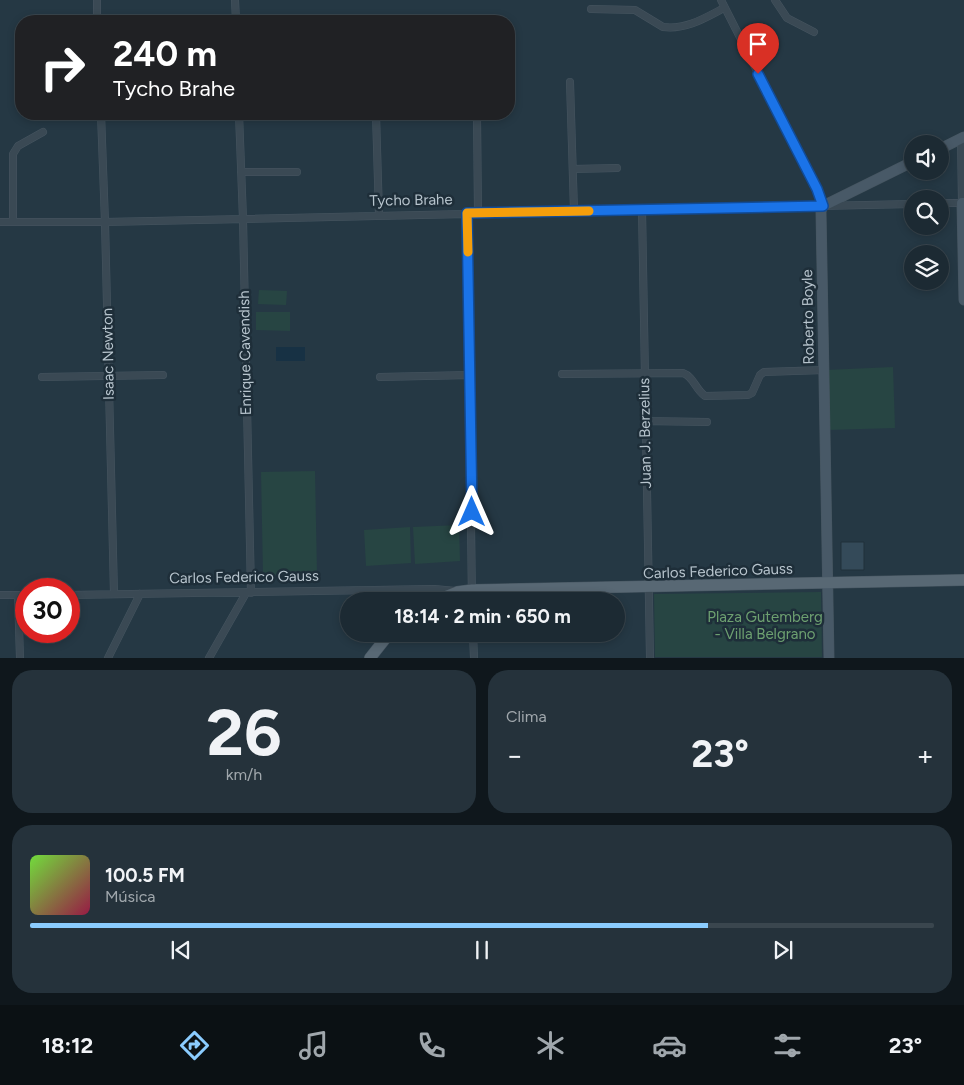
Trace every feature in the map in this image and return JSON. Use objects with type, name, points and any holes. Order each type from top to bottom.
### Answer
[{"type":"main road","points":[[949,144],[962,138]]},
{"type":"main road","points":[[823,206],[904,166]]},
{"type":"main road","points":[[963,203],[964,300]]},
{"type":"main road","name":"Roberto Boyle","points":[[823,206],[820,218],[829,658]]},
{"type":"main road","name":"Carlos Federico Gauss","points":[[529,592],[964,580]]},
{"type":"main road","points":[[370,658],[383,642]]},
{"type":"street","points":[[97,0],[97,15]]},
{"type":"street","points":[[235,0],[236,15]]},
{"type":"street","name":"Roberto Boyle","points":[[720,0],[817,189],[823,206]]},
{"type":"street","points":[[775,0],[787,18],[814,32]]},
{"type":"street","points":[[591,9],[635,10],[663,27],[668,28],[695,23],[724,8]]},
{"type":"street","points":[[570,82],[574,211]]},
{"type":"street","name":"Isaac Newton","points":[[101,120],[114,594]]},
{"type":"street","name":"Enrique Cavendish","points":[[239,120],[243,219],[248,593]]},
{"type":"street","points":[[376,120],[379,215]]},
{"type":"street","points":[[477,120],[478,213]]},
{"type":"street","points":[[13,222],[13,154],[18,146],[43,132]]},
{"type":"street","points":[[949,203],[963,203],[962,138]]},
{"type":"street","points":[[573,169],[617,168]]},
{"type":"street","points":[[241,172],[297,172]]},
{"type":"street","name":"Tycho Brahe","points":[[0,222],[105,222],[904,204]]},
{"type":"street","name":"Juan J. Berzelius","points":[[642,209],[650,658]]},
{"type":"street","points":[[467,213],[470,375],[469,592]]},
{"type":"street","points":[[562,374],[682,373],[689,375],[705,396],[748,395],[752,393],[760,375],[764,372],[824,370]]},
{"type":"street","points":[[380,377],[470,375]]},
{"type":"street","points":[[42,377],[163,376]]},
{"type":"street","points":[[645,421],[707,422]]},
{"type":"street","points":[[419,589],[427,592]]},
{"type":"street","name":"Carlos Federico Gauss","points":[[80,595],[419,589],[449,592]]},
{"type":"street","points":[[210,658],[248,593]]},
{"type":"street","points":[[108,658],[140,594]]},
{"type":"street","points":[[0,595],[15,595]]},
{"type":"street","points":[[473,642],[474,658]]},
{"type":"street","points":[[20,643],[20,658]]},
{"type":"green space","points":[[259,290],[287,291],[286,305],[258,304]]},
{"type":"green space","points":[[256,312],[290,312],[290,331],[256,330]]},
{"type":"green space","points":[[893,367],[895,428],[828,430],[826,370]]},
{"type":"green space","points":[[315,471],[317,574],[263,575],[261,472]]},
{"type":"green space","points":[[459,525],[460,561],[415,564],[413,527]]},
{"type":"green space","points":[[410,527],[411,563],[366,566],[364,530]]},
{"type":"green space","name":"Plaza Gutemberg - Villa Belgrano","points":[[821,592],[822,657],[655,657],[654,594]]},
{"type":"water","points":[[276,347],[305,347],[305,361],[276,361]]},
{"type":"building","points":[[841,542],[864,542],[864,570],[841,570]]},
{"type":"slow traffic","points":[[468,252],[467,213],[589,211]]},
{"type":"route","points":[[472,512],[467,213],[823,206],[817,189],[758,74]]}]
